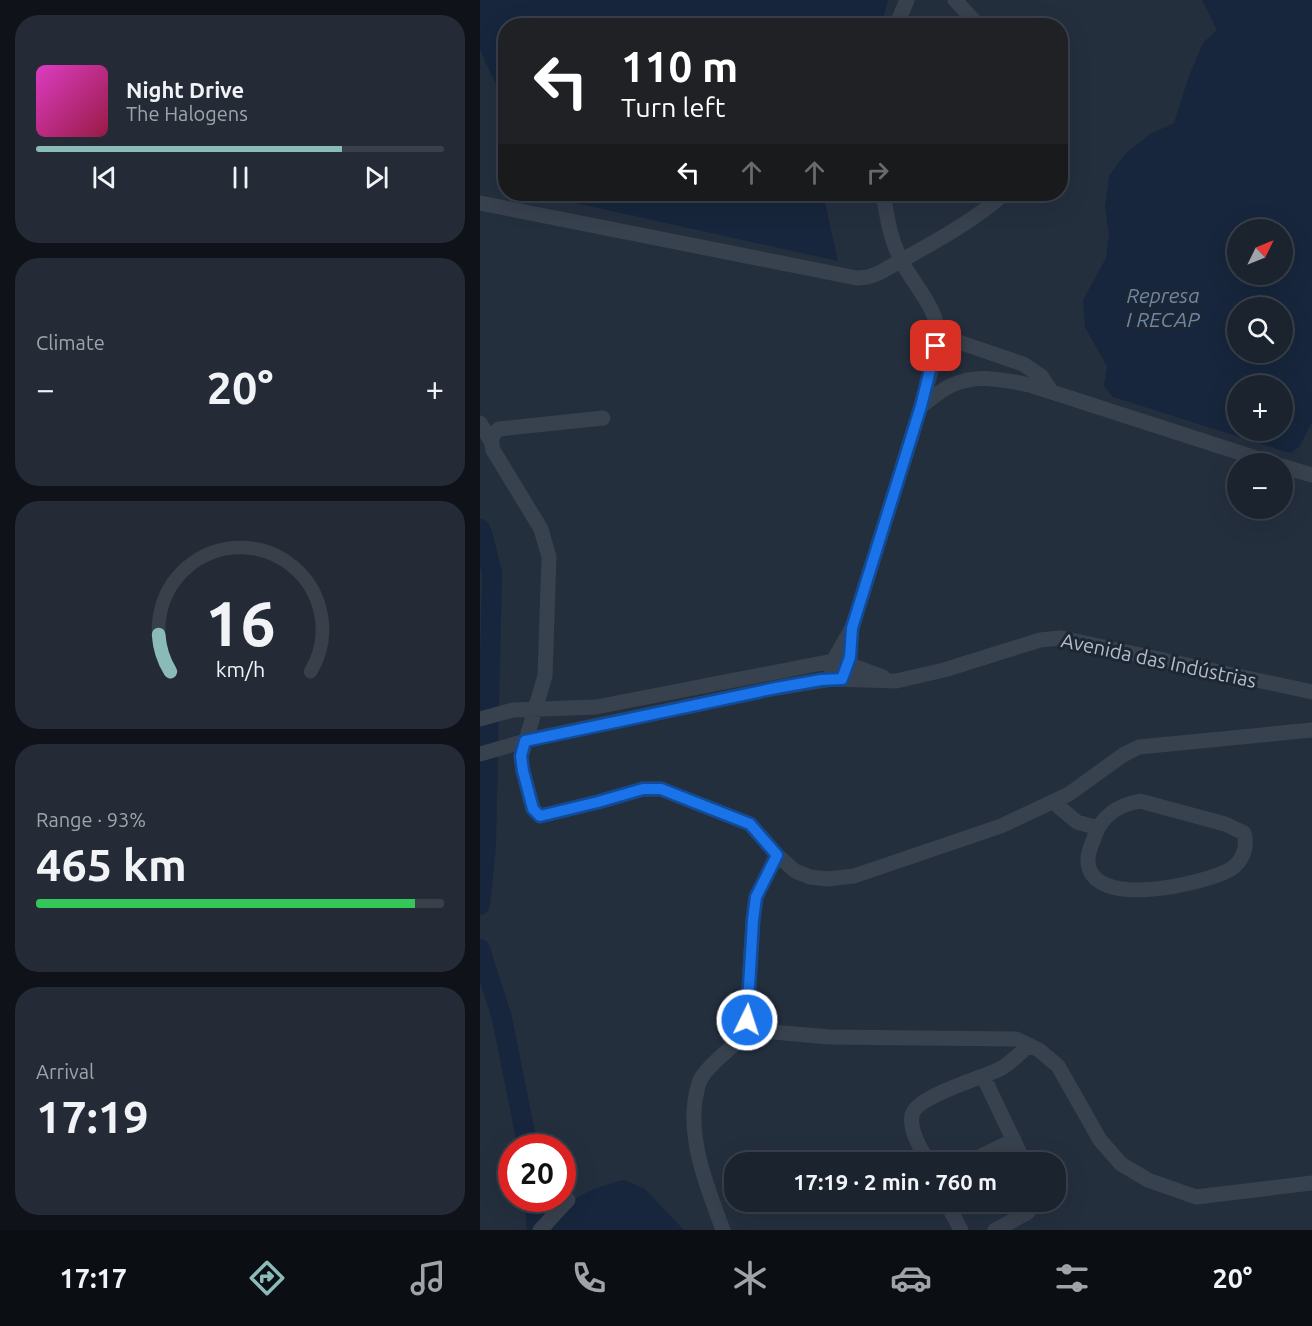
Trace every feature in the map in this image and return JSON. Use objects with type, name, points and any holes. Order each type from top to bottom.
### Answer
[{"type":"lane","points":[[899,18],[907,0]]},
{"type":"lane","points":[[955,0],[972,18]]},
{"type":"lane","points":[[839,671],[921,406],[938,335],[933,314],[901,261],[891,234],[884,201]]},
{"type":"lane","points":[[480,203],[857,278],[879,273],[901,261],[996,201]]},
{"type":"lane","points":[[938,335],[1023,364],[1041,376],[1051,391]]},
{"type":"lane","points":[[921,406],[951,386],[971,379],[992,378],[1051,391],[1241,453]]},
{"type":"lane","points":[[603,418],[499,429],[492,441],[493,450],[541,529],[549,557],[545,676],[521,756],[533,809],[540,816],[643,789],[661,789],[750,824],[777,855],[795,871],[810,877],[827,879],[854,876],[1001,826],[1069,794],[1123,755],[1139,747],[1312,730]]},
{"type":"lane","points":[[480,423],[492,441]]},
{"type":"lane","points":[[1293,470],[1312,476]]},
{"type":"lane","name":"Avenida das Indústrias","points":[[480,719],[513,710],[596,707],[839,671],[896,681],[944,670],[1040,640],[1060,638],[1312,692]]},
{"type":"lane","name":"Avenida das Indústrias","points":[[480,754],[525,741],[776,688],[839,671]]},
{"type":"lane","points":[[1140,801],[1225,824],[1245,833],[1247,843],[1243,856],[1232,868],[1168,888],[1141,891],[1106,884],[1093,876],[1088,861],[1098,828],[1104,817],[1125,804],[1140,801]]},
{"type":"lane","points":[[1053,802],[1077,822],[1098,828]]},
{"type":"lane","points":[[777,855],[756,897],[753,920],[747,1020],[761,1031],[829,1037],[1016,1039],[1058,1066],[1100,1140],[1121,1164],[1148,1180],[1196,1197],[1312,1183]]},
{"type":"lane","points":[[723,1230],[708,1190],[697,1148],[692,1119],[697,1086],[703,1074],[755,1027]]},
{"type":"lane","points":[[922,1152],[911,1124],[912,1113],[916,1107],[928,1099],[1002,1068],[1029,1046]]},
{"type":"lane","points":[[983,1076],[1019,1152]]},
{"type":"lane","points":[[989,1152],[1014,1140]]},
{"type":"lane","points":[[544,1225],[556,1212]]},
{"type":"lane","points":[[951,1212],[961,1230]]},
{"type":"lane","points":[[995,1230],[1027,1212]]},
{"type":"water","points":[[480,0],[888,0],[883,18],[498,18],[498,88],[480,49]]},
{"type":"water","name":"Represa I RECAP","points":[[1202,0],[1312,0],[1312,422],[1299,447],[1290,453],[1252,441],[1293,441],[1293,375],[1227,375],[1227,433],[1113,397],[1104,386],[1107,366],[1085,327],[1083,300],[1106,258],[1109,235],[1105,207],[1109,176],[1125,154],[1150,134],[1174,123],[1189,76],[1203,43],[1217,30]]},
{"type":"water","points":[[567,201],[825,201],[838,261]]},
{"type":"water","points":[[624,1180],[645,1189],[684,1230],[552,1230],[561,1212],[576,1212],[576,1199],[602,1186]]},
{"type":"waterway","points":[[480,529],[492,573],[486,845],[480,905]]},
{"type":"waterway","points":[[480,949],[502,1018],[525,1134]]},
{"type":"waterway","points":[[535,1212],[537,1230]]},
{"type":"route","points":[[747,1020],[756,897],[777,855],[750,824],[652,787],[540,816],[533,809],[523,771],[521,756],[525,741],[776,688],[821,680],[842,679],[850,657],[852,628],[921,406],[936,346]]}]
